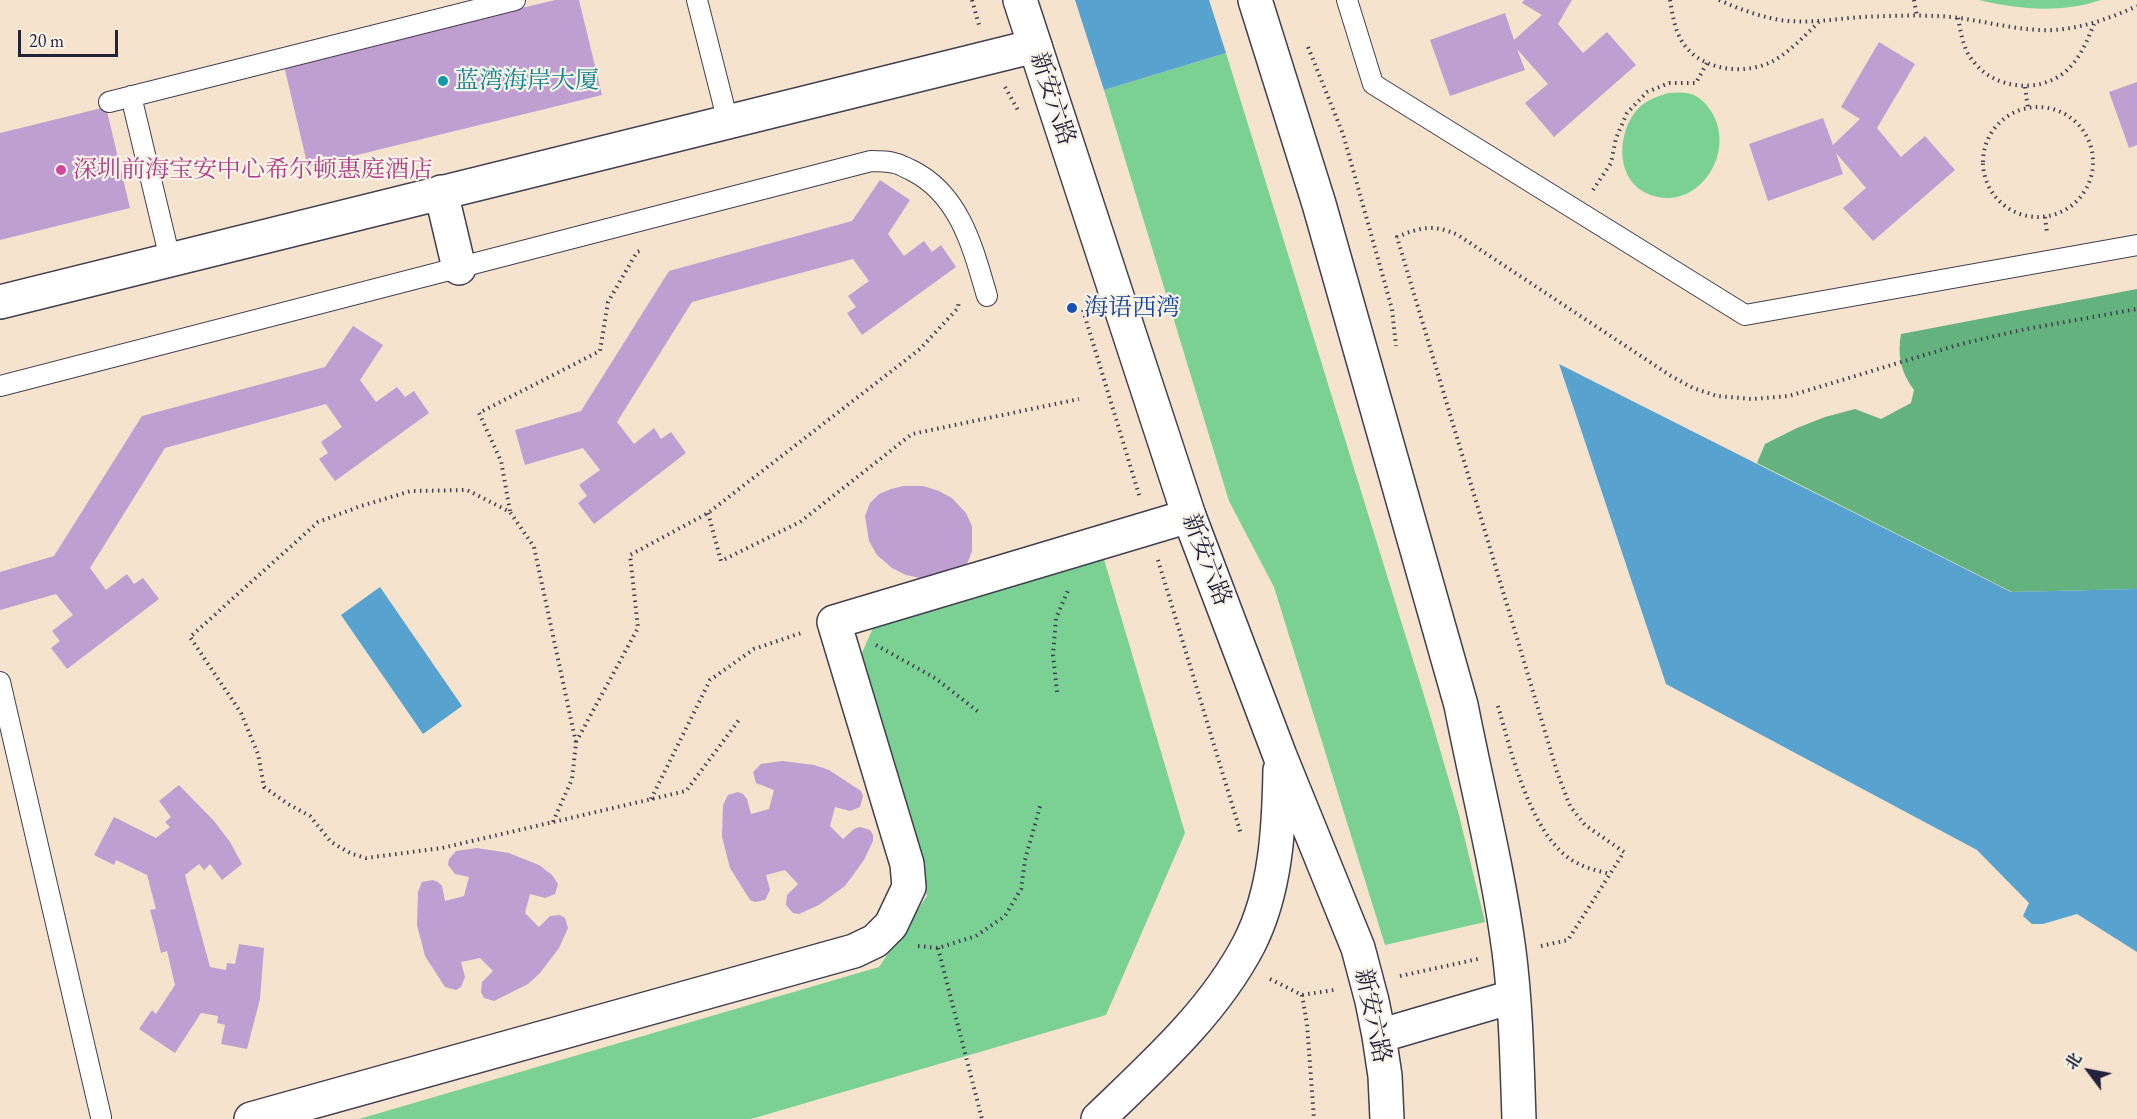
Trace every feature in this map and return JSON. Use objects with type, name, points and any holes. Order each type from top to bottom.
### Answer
[{"type":"main road","name":"新安六路","points":[[1020,0],[1189,516],[1280,756],[1358,948],[1379,1036],[1385,1076],[1387,1119]]},
{"type":"main road","points":[[1255,0],[1319,204],[1461,705],[1477,789],[1521,950],[1512,997],[1519,1119]]},
{"type":"main road","points":[[0,302],[1035,46]]},
{"type":"main road","points":[[441,192],[459,267]]},
{"type":"main road","points":[[251,1119],[854,951],[876,941],[891,925],[902,905],[909,887],[907,864],[834,622],[1189,516]]},
{"type":"main road","points":[[1098,1119],[1176,1042],[1205,1009],[1230,976],[1249,942],[1265,899],[1274,858],[1279,817],[1280,756]]},
{"type":"main road","points":[[1379,1036],[1512,997]]},
{"type":"lane","points":[[109,102],[515,0]]},
{"type":"lane","points":[[697,0],[728,122]]},
{"type":"lane","points":[[1347,0],[1373,84],[1745,315],[2137,245]]},
{"type":"lane","points":[[131,96],[170,259]]},
{"type":"lane","points":[[0,386],[871,161],[896,163],[923,176],[939,189],[958,213],[971,242],[987,296]]},
{"type":"lane","points":[[0,682],[101,1117]]},
{"type":"path","points":[[972,0],[989,57],[1023,119]]},
{"type":"path","points":[[1670,0],[1680,38],[1692,52],[1707,63],[1725,69],[1746,69],[1771,62],[1791,50],[1819,22]]},
{"type":"path","points":[[1719,0],[1745,11],[1780,20],[1819,22],[1861,17],[1917,16],[1958,18],[1992,25],[2054,30],[2094,24],[2137,6]]},
{"type":"path","points":[[1914,0],[1917,16]]},
{"type":"path","points":[[1958,18],[1963,43],[1973,61],[1987,75],[2007,84],[2025,87],[2048,81],[2064,73],[2084,48],[2094,24]]},
{"type":"path","points":[[1306,41],[1343,134],[1392,309],[1398,356]]},
{"type":"path","points":[[1580,211],[1611,164],[1616,138],[1627,113],[1647,92],[1668,83],[1696,83],[1707,63]]},
{"type":"path","points":[[2025,87],[2028,108]]},
{"type":"path","points":[[2045,107],[2061,112],[2076,122],[2087,136],[2092,153],[2092,171],[2087,187],[2076,202],[2062,212],[2045,217],[2028,216],[2012,211],[1999,201],[1989,187],[1984,171],[1984,155],[1989,138],[1998,124],[2011,114],[2028,108],[2045,107]]},
{"type":"path","points":[[1270,979],[1302,995],[1325,992],[1568,940],[1624,852],[1585,825],[1570,806],[1557,772],[1397,237]]},
{"type":"path","points":[[553,822],[572,779],[576,743],[534,547],[510,512],[501,461],[479,413],[600,351],[608,302],[637,252],[648,248]]},
{"type":"path","points":[[576,743],[638,627],[630,555],[708,513],[920,349],[957,308],[960,297]]},
{"type":"path","points":[[1080,300],[1244,842]]},
{"type":"path","points":[[708,513],[721,561],[800,522],[912,434],[1079,399]]},
{"type":"path","points":[[510,512],[467,490],[411,491],[318,522],[190,637],[241,713],[258,754],[264,787],[310,816],[331,842],[352,854],[366,858],[388,856],[442,848],[686,791],[739,720]]},
{"type":"path","points":[[1056,692],[1053,655],[1056,618],[1085,548]]},
{"type":"path","points":[[651,799],[710,680],[754,649],[834,622],[935,678],[981,714]]},
{"type":"path","points":[[1496,699],[1520,778],[1539,822],[1557,848],[1578,864],[1610,874]]},
{"type":"path","points":[[876,941],[938,948],[976,936],[1005,916],[1021,889],[1025,860],[1041,803]]},
{"type":"path","points":[[938,948],[982,1119]]},
{"type":"path","points":[[1302,995],[1307,1024],[1314,1119]]},
{"type":"green space","points":[[1979,0],[2101,0],[2072,7],[2041,9]]},
{"type":"green space","points":[[1226,53],[1430,715],[1459,815],[1485,922],[1385,945],[1274,587],[1229,501],[1104,90]]},
{"type":"green space","points":[[1668,93],[1690,94],[1703,102],[1711,111],[1718,128],[1719,146],[1715,163],[1706,178],[1694,189],[1679,196],[1662,198],[1644,192],[1635,185],[1628,176],[1622,154],[1626,131],[1636,111],[1651,100]]},
{"type":"green space","points":[[2137,289],[2137,587],[2135,589],[2012,592],[1757,463],[1765,444],[1825,417],[1855,409],[1881,419],[1911,403],[1914,390],[1901,364],[1901,334]]},
{"type":"green space","points":[[1103,556],[1185,833],[1106,1015],[751,1119],[359,1119],[879,967],[927,896],[861,655],[873,628]]},
{"type":"water","points":[[1075,0],[1209,0],[1226,53],[1104,90]]},
{"type":"water","points":[[1559,364],[2011,592],[2134,589],[2137,587],[2137,952],[2077,914],[2043,924],[2032,924],[2023,916],[2029,903],[1977,850],[1666,684]]},
{"type":"water","points":[[380,587],[462,706],[423,734],[341,615]]},
{"type":"building","name":"蓝湾海岸大厦","points":[[555,0],[579,0],[602,95],[308,167],[284,66]]},
{"type":"building","points":[[1524,0],[1572,0],[1558,24],[1583,53],[1607,32],[1636,65],[1554,137],[1525,103],[1548,84],[1517,49],[1525,70],[1450,96],[1430,40],[1505,13],[1514,40],[1542,15],[1522,3]]},
{"type":"building","points":[[1879,42],[1915,64],[1877,128],[1901,157],[1925,136],[1955,170],[1873,241],[1843,208],[1866,188],[1836,153],[1843,174],[1768,201],[1749,144],[1823,118],[1833,145],[1860,119],[1841,107]]},
{"type":"building","points":[[2137,82],[2137,145],[2129,148],[2109,92]]},
{"type":"building","name":"深圳前海宝安中心希尔顿惠庭酒店","points":[[106,107],[130,208],[0,240],[0,133]]},
{"type":"building","points":[[880,180],[910,200],[888,234],[904,256],[924,241],[932,252],[941,245],[956,267],[862,335],[847,313],[856,307],[848,296],[869,281],[853,259],[692,302],[617,422],[634,444],[654,428],[661,439],[671,432],[686,453],[594,524],[578,503],[587,496],[579,485],[600,470],[583,448],[525,465],[515,430],[581,411],[669,271],[852,221]]},
{"type":"building","points":[[353,326],[383,345],[360,380],[376,402],[397,387],[405,397],[414,391],[429,413],[335,481],[319,459],[328,453],[321,442],[342,427],[326,404],[165,448],[90,568],[106,590],[127,574],[134,584],[143,578],[159,599],[67,669],[51,648],[60,641],[52,631],[73,615],[56,594],[0,610],[0,572],[54,556],[142,416],[325,367]]},
{"type":"building","points":[[903,486],[923,486],[939,491],[952,498],[966,513],[972,526],[972,551],[967,564],[953,575],[920,578],[906,575],[892,568],[877,555],[869,541],[865,516],[870,503],[879,494]]},
{"type":"building","points":[[782,761],[814,765],[829,770],[861,791],[863,796],[860,807],[850,811],[835,807],[830,826],[843,839],[854,829],[860,827],[870,830],[873,835],[873,841],[864,860],[845,886],[819,905],[799,914],[793,913],[786,905],[787,895],[798,884],[785,870],[766,875],[770,890],[765,900],[755,902],[750,900],[730,868],[722,837],[723,805],[728,795],[738,792],[743,794],[747,799],[751,814],[769,809],[774,790],[756,783],[753,772],[761,764]]},
{"type":"building","points":[[179,785],[214,821],[230,842],[242,864],[222,880],[210,864],[204,870],[199,864],[185,875],[210,967],[226,970],[227,963],[235,964],[239,944],[264,948],[260,999],[247,1049],[221,1044],[225,1025],[217,1023],[218,1016],[201,1013],[175,1053],[139,1029],[152,1010],[156,1014],[175,985],[167,951],[161,953],[150,910],[156,909],[147,875],[116,860],[114,865],[94,855],[114,817],[156,838],[170,827],[165,822],[171,817],[159,801]]},
{"type":"building","points":[[477,848],[509,853],[539,865],[552,875],[558,884],[555,894],[545,898],[530,894],[525,913],[539,927],[550,916],[560,915],[565,918],[568,928],[559,948],[540,973],[528,984],[494,1001],[484,998],[481,992],[482,982],[493,971],[480,958],[461,962],[465,977],[461,987],[456,990],[445,987],[425,956],[417,925],[418,892],[422,882],[433,880],[438,882],[442,886],[445,901],[464,896],[469,877],[455,874],[448,865],[449,859],[456,851]]},
{"type":"place","name":"蓝湾海岸大厦","points":[[443,81]]},
{"type":"place","name":"深圳前海宝安中心希尔顿惠庭酒店","points":[[61,170]]},
{"type":"place","name":"海语西湾","points":[[1072,308]]}]
